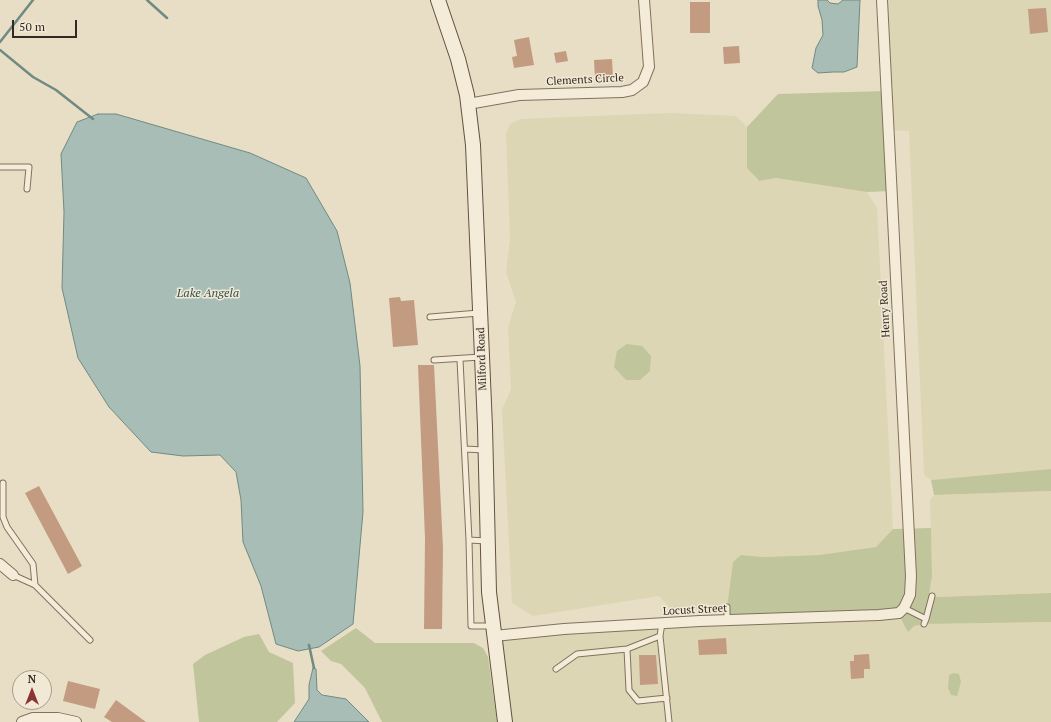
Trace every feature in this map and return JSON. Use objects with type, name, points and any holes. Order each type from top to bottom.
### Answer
[{"type":"street","name":"Milford Road","points":[[438,0],[458,59],[468,104],[473,145],[486,450],[489,592],[505,722]]},
{"type":"street","name":"Clements Circle","points":[[468,104],[519,96],[622,92],[638,86],[643,82],[649,67],[644,0]]},
{"type":"street","name":"Henry Road","points":[[882,0],[911,576],[910,595],[902,611]]},
{"type":"street","points":[[0,564],[13,575]]},
{"type":"street","name":"Locust Street","points":[[493,631],[564,629],[902,611]]},
{"type":"street","points":[[22,722],[33,718],[58,718],[76,722]]},
{"type":"lane","points":[[0,167],[29,167],[27,189]]},
{"type":"lane","points":[[430,317],[480,312]]},
{"type":"lane","points":[[434,360],[460,360],[482,357]]},
{"type":"lane","points":[[460,360],[469,540],[470,626],[493,631]]},
{"type":"lane","points":[[465,449],[486,450]]},
{"type":"lane","points":[[3,483],[5,522],[33,564],[35,585]]},
{"type":"lane","points":[[469,540],[487,541]]},
{"type":"lane","points":[[13,575],[35,585],[90,640]]},
{"type":"lane","points":[[902,611],[925,621],[932,596]]},
{"type":"lane","points":[[727,607],[727,620]]},
{"type":"lane","points":[[662,623],[660,636],[669,722]]},
{"type":"lane","points":[[556,669],[577,654],[627,649],[660,636]]},
{"type":"lane","points":[[627,649],[629,690],[638,701],[666,698]]},
{"type":"shaded area","points":[[882,0],[1051,0],[1051,469],[931,480],[924,475],[909,131],[888,130]]},
{"type":"shaded area","points":[[669,113],[736,116],[747,127],[747,168],[758,181],[776,178],[867,192],[877,208],[893,529],[876,547],[819,555],[764,557],[741,555],[733,563],[727,607],[673,612],[659,596],[533,616],[512,603],[502,409],[511,389],[508,327],[516,302],[506,272],[510,239],[506,134],[510,124],[520,119]]},
{"type":"shaded area","points":[[1051,491],[1051,593],[937,597],[928,595],[932,576],[930,500],[934,495]]},
{"type":"shaded area","points":[[899,613],[914,626],[924,624],[1051,622],[1051,722],[505,722],[494,636]]},
{"type":"green space","points":[[886,91],[891,191],[867,192],[776,178],[759,181],[747,168],[747,127],[778,94]]},
{"type":"green space","points":[[627,344],[642,346],[651,356],[650,371],[640,380],[626,380],[614,367],[617,351]]},
{"type":"green space","points":[[1051,469],[1051,491],[934,495],[931,480]]},
{"type":"green space","points":[[931,528],[932,576],[929,595],[937,597],[1051,593],[1051,622],[924,624],[914,626],[908,632],[898,613],[727,620],[727,607],[733,562],[741,555],[764,557],[819,555],[876,547],[893,529]]},
{"type":"green space","points":[[356,628],[375,643],[474,643],[483,648],[488,657],[497,722],[382,722],[365,688],[341,664],[331,661],[321,651]]},
{"type":"green space","points":[[259,634],[269,652],[293,663],[295,703],[277,722],[199,722],[193,664],[205,655],[244,637]]},
{"type":"green space","points":[[954,673],[959,674],[961,682],[957,696],[951,695],[948,688],[949,675]]},
{"type":"water","points":[[818,0],[827,0],[830,3],[838,4],[843,0],[860,0],[857,67],[844,72],[818,73],[812,68],[816,48],[823,35]]},
{"type":"water","name":"Lake Angela","points":[[98,114],[116,114],[250,153],[306,178],[337,231],[350,283],[360,366],[363,512],[353,624],[319,647],[298,651],[276,644],[261,586],[243,542],[241,500],[236,472],[220,455],[183,456],[151,452],[109,407],[78,358],[62,288],[64,212],[61,154],[77,122]]},
{"type":"water","points":[[313,668],[316,669],[317,690],[322,695],[346,699],[369,722],[294,722],[309,699],[309,685]]},
{"type":"building","points":[[690,2],[710,2],[710,33],[690,33]]},
{"type":"building","points":[[1046,8],[1048,32],[1030,34],[1028,9]]},
{"type":"building","points":[[529,37],[534,65],[514,68],[512,57],[517,56],[514,40]]},
{"type":"building","points":[[739,46],[740,63],[724,64],[723,47]]},
{"type":"building","points":[[566,51],[568,61],[556,63],[554,53]]},
{"type":"building","points":[[612,59],[613,78],[595,79],[594,60]]},
{"type":"building","points":[[400,297],[401,301],[414,300],[418,345],[393,347],[389,298]]},
{"type":"building","points":[[418,365],[434,365],[443,548],[442,629],[424,629],[425,538]]},
{"type":"building","points":[[39,486],[82,566],[68,574],[25,493]]},
{"type":"building","points":[[726,638],[727,654],[699,655],[698,640]]},
{"type":"building","points":[[869,654],[870,669],[864,669],[864,678],[851,679],[850,661],[854,661],[854,655]]},
{"type":"building","points":[[639,655],[656,655],[658,684],[640,685]]},
{"type":"building","points":[[68,681],[100,689],[95,709],[63,701]]},
{"type":"building","points":[[116,700],[146,722],[112,722],[104,717]]},
{"type":"waterway","points":[[0,42],[33,0]]},
{"type":"waterway","points":[[147,0],[167,18]]},
{"type":"waterway","points":[[0,50],[33,77],[56,90],[93,119]]},
{"type":"waterway","points":[[309,645],[314,668]]}]
